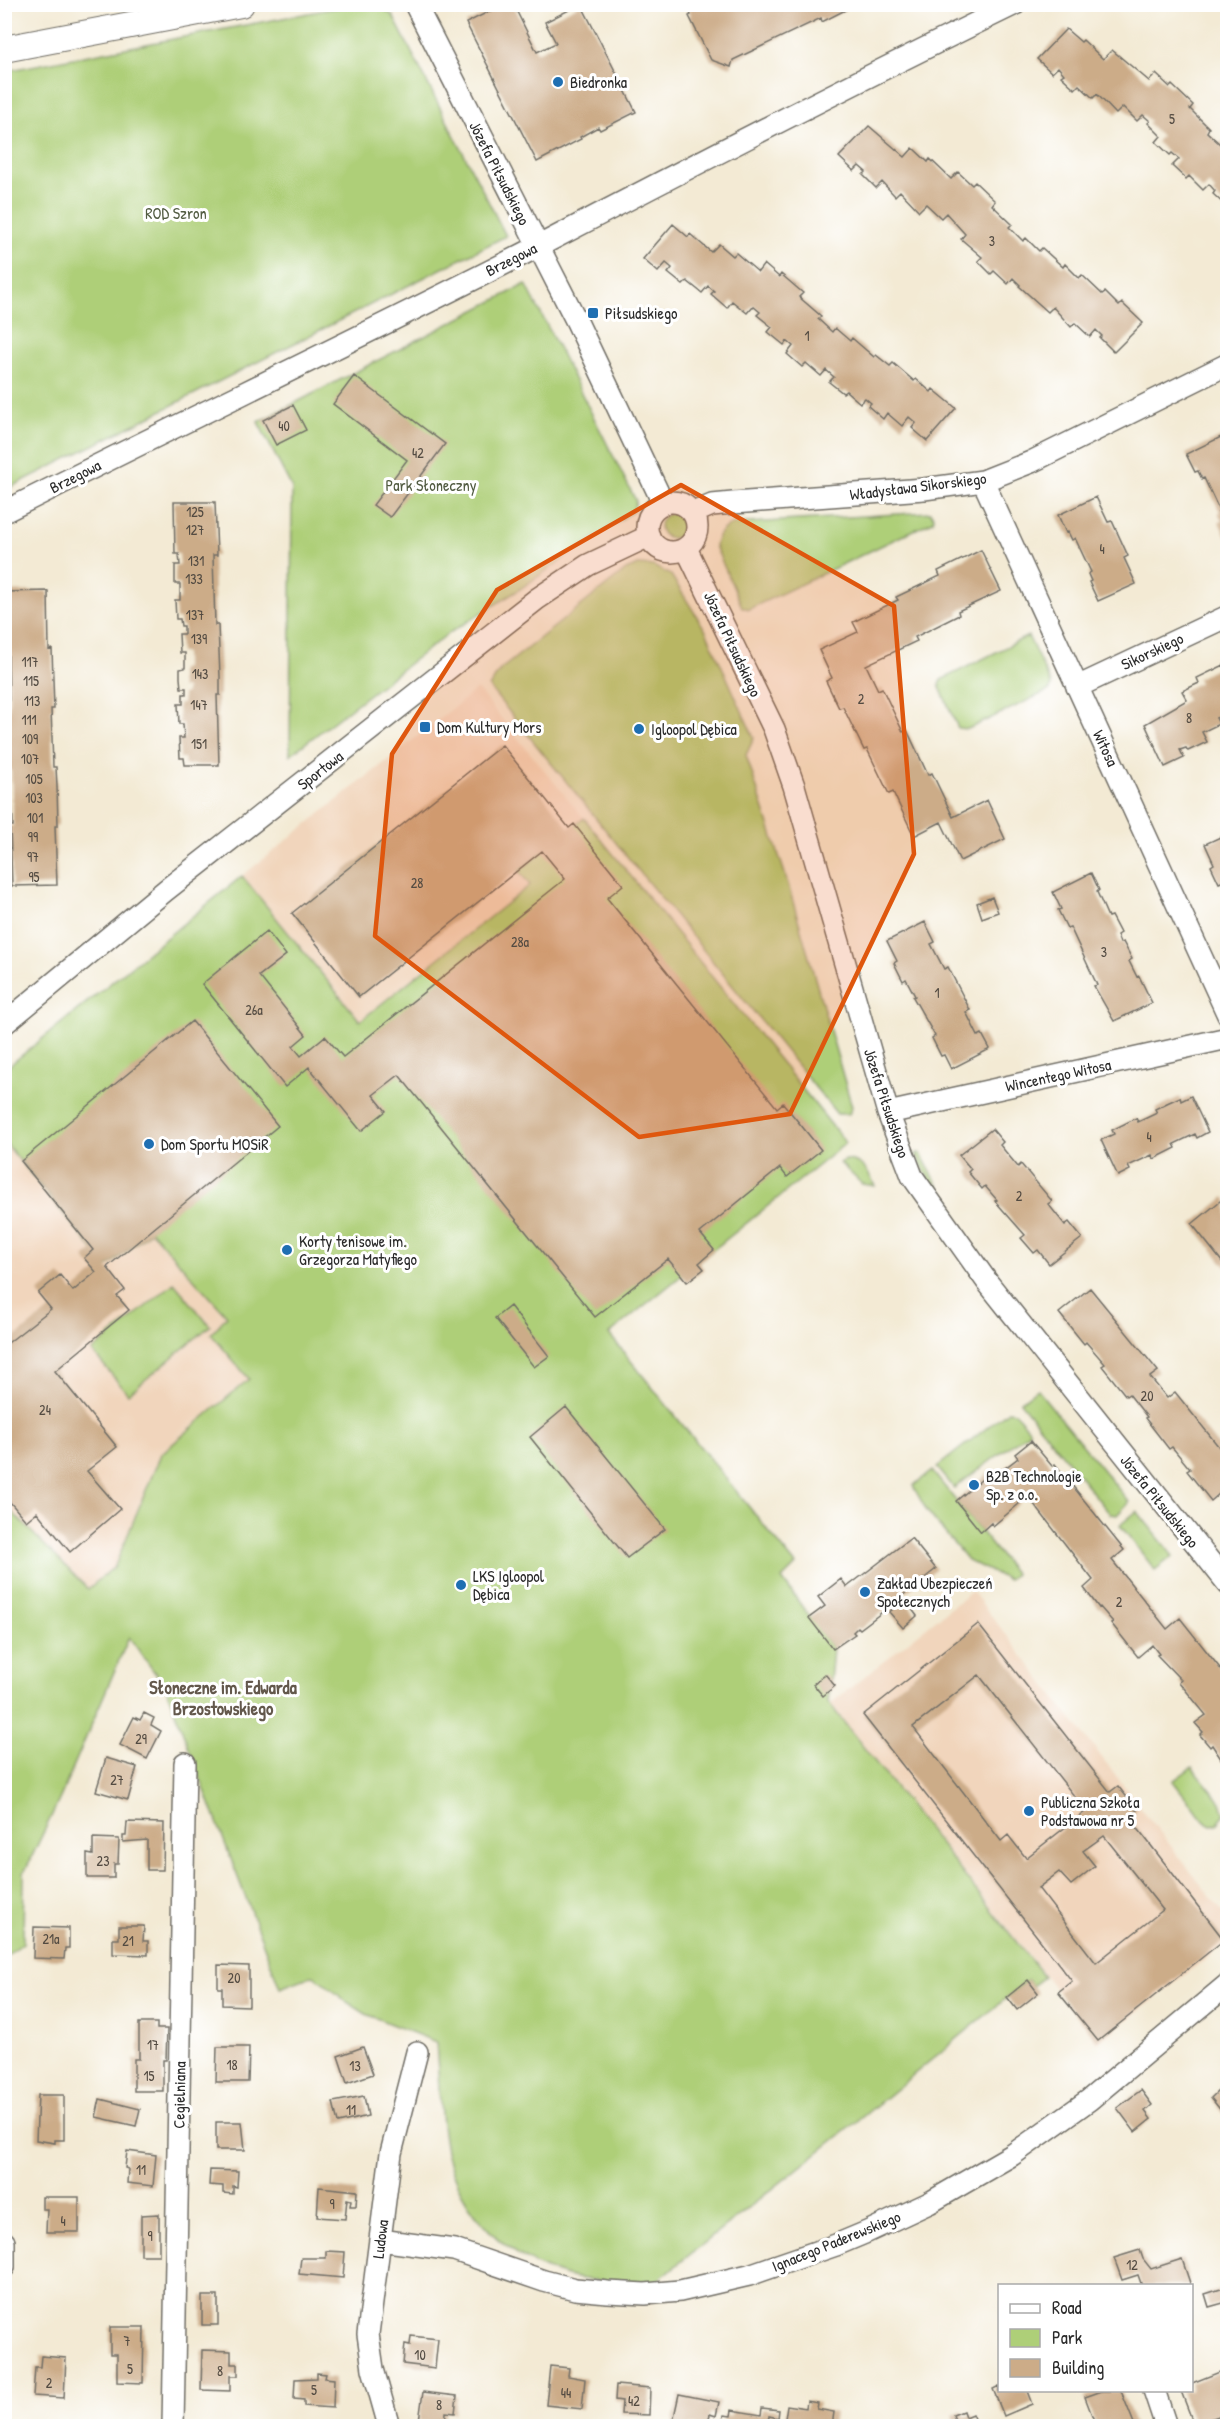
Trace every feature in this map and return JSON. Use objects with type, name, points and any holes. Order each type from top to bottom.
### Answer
[{"type":"street","points":[[4,49],[241,4]]},
{"type":"street","name":"Józefa Piłsudskiego","points":[[415,4],[538,246],[663,503]]},
{"type":"street","name":"Brzegowa","points":[[4,512],[538,246],[673,174],[1015,4]]},
{"type":"street","name":"Władysława Sikorskiego","points":[[693,513],[712,505],[924,489],[983,481],[1030,462],[1227,364]]},
{"type":"street","name":"Witosa","points":[[983,481],[1227,1015]]},
{"type":"street","points":[[680,502],[693,513],[698,528],[696,536],[686,548],[672,552],[664,551],[652,543],[648,520],[651,513],[663,503],[680,502]]},
{"type":"street","name":"Sportowa","points":[[4,1024],[166,890],[537,599],[588,565],[649,536]]},
{"type":"street","name":"Józefa Piłsudskiego","points":[[686,548],[769,719],[791,776],[888,1113],[912,1176],[988,1282],[1227,1584]]},
{"type":"street","name":"Sikorskiego","points":[[1077,687],[1227,616]]},
{"type":"street","name":"Wincentego Witosa","points":[[888,1113],[1227,1038]]},
{"type":"street","name":"Cegielniana","points":[[173,2427],[185,1763]]},
{"type":"street","name":"Ignacego Paderewskiego","points":[[380,2240],[454,2250],[544,2281],[575,2289],[645,2294],[680,2291],[749,2275],[867,2232],[929,2203],[1012,2155],[1089,2100],[1227,1984]]},
{"type":"street","name":"Ludowa","points":[[388,2427],[373,2369],[368,2334],[391,2153],[417,2052]]},
{"type":"street","points":[[4,2242],[4,2267]]},
{"type":"street","points":[[1154,2392],[1166,2427]]},
{"type":"highlighted area","points":[[681,485],[894,606],[914,854],[790,1114],[639,1137],[375,936],[392,754],[497,590]]},
{"type":"shaded area","points":[[477,689],[584,818],[519,871],[531,885],[360,1022],[242,876]]},
{"type":"shaded area","points":[[7,1144],[151,1230],[227,1317],[211,1334],[249,1379],[161,1454],[115,1566],[87,1590],[5,1505],[4,1146]]},
{"type":"shaded area","name":"Publiczna Szkoła Podstawowa nr 5","points":[[972,1591],[1227,1918],[1227,1942],[1098,2043],[830,1704]]},
{"type":"green space","name":"ROD Szron","points":[[351,5],[374,5],[393,16],[506,236],[5,490],[5,71]]},
{"type":"green space","name":"Park Słoneczny","points":[[526,284],[636,501],[633,511],[517,591],[449,633],[290,755],[292,488],[258,422]]},
{"type":"green space","points":[[930,512],[934,517],[933,521],[749,609],[742,607],[715,546],[721,532],[734,524]]},
{"type":"green space","points":[[672,514],[680,518],[684,526],[680,534],[672,538],[664,534],[660,526],[664,518]]},
{"type":"green space","points":[[638,565],[653,566],[671,575],[706,631],[754,738],[746,755],[785,874],[852,1107],[849,1114],[837,1114],[489,687],[500,670],[626,570]]},
{"type":"green space","points":[[1028,636],[1051,684],[1050,690],[968,729],[958,728],[939,685],[941,680]]},
{"type":"green space","points":[[584,818],[846,1143],[609,1334],[796,1565],[782,1579],[833,1649],[828,1702],[1044,1977],[1032,1986],[1028,1980],[855,2123],[653,2284],[588,2280],[567,2276],[545,2269],[506,2246],[475,2213],[462,2194],[453,2173],[446,2151],[442,2124],[436,2042],[366,2014],[347,2002],[314,1975],[280,1988],[166,1688],[129,1637],[60,1798],[24,1873],[23,1943],[5,1957],[5,1505],[88,1589],[115,1566],[161,1454],[249,1379],[211,1334],[227,1316],[151,1231],[107,1267],[7,1145],[5,1146],[5,1069],[242,876],[360,1021],[530,885],[519,871]]},
{"type":"green space","points":[[919,1153],[938,1185],[930,1182],[916,1154]]},
{"type":"green space","points":[[845,1160],[861,1165],[875,1186],[862,1184],[840,1163]]},
{"type":"green space","points":[[174,1283],[210,1326],[128,1394],[92,1351]]},
{"type":"green space","points":[[1037,1389],[1129,1502],[1117,1515],[1110,1514],[1020,1402]]},
{"type":"green space","points":[[1008,1411],[1014,1412],[1029,1432],[954,1488],[937,1467]]},
{"type":"green space","points":[[932,1471],[1015,1574],[1008,1580],[967,1560],[927,1511],[913,1486]]},
{"type":"green space","points":[[1137,1511],[1173,1556],[1155,1570],[1120,1525]]},
{"type":"green space","points":[[1192,1767],[1221,1802],[1225,1815],[1217,1824],[1211,1825],[1204,1821],[1173,1781]]},
{"type":"building","name":"Biedronka","points":[[504,4],[513,4],[537,52],[556,43],[545,22],[581,4],[636,112],[600,130],[598,127],[580,137],[581,139],[537,162],[466,23]]},
{"type":"building","points":[[707,4],[708,6],[712,4],[857,4],[822,22],[821,18],[733,60],[731,67],[711,60],[689,16],[691,15],[686,5]]},
{"type":"building","points":[[1066,29],[1081,42],[1083,40],[1103,59],[1112,50],[1149,81],[1156,74],[1170,87],[1172,85],[1193,105],[1190,109],[1209,128],[1207,132],[1220,144],[1223,141],[1227,145],[1227,207],[1213,194],[1215,191],[1209,184],[1203,190],[1189,176],[1186,179],[1172,166],[1179,159],[1172,153],[1170,155],[1156,142],[1161,136],[1143,115],[1137,121],[1123,107],[1116,114],[1097,94],[1093,98],[1079,85],[1075,89],[1061,76],[1064,74],[1058,67],[1052,73],[1037,59]]},
{"type":"building","points":[[869,126],[905,157],[913,148],[928,162],[930,159],[951,179],[958,172],[972,185],[975,182],[995,201],[992,205],[1012,224],[1009,227],[1023,241],[1026,238],[1039,251],[1042,248],[1063,267],[1065,264],[1079,278],[1082,275],[1119,306],[1122,303],[1143,323],[1114,352],[1100,338],[1102,336],[1096,330],[1090,337],[1075,323],[1071,327],[1053,307],[1048,312],[1013,278],[1008,284],[994,271],[991,274],[978,261],[982,257],[961,239],[965,234],[946,213],[941,218],[926,204],[919,211],[900,191],[895,196],[882,182],[876,188],[863,175],[866,172],[859,166],[854,171],[839,157]]},
{"type":"building","points":[[673,224],[688,237],[690,234],[711,252],[719,244],[733,256],[736,253],[758,272],[764,264],[779,277],[781,274],[803,293],[799,297],[821,316],[818,319],[832,332],[835,328],[850,341],[852,338],[874,357],[876,355],[890,366],[893,363],[914,381],[916,379],[931,392],[933,389],[956,408],[927,441],[912,428],[916,423],[909,417],[902,426],[887,413],[883,419],[868,406],[871,403],[865,398],[860,403],[846,391],[843,393],[829,382],[834,377],[826,370],[821,376],[806,363],[802,367],[787,354],[793,346],[787,341],[784,345],[768,332],[772,327],[757,315],[760,312],[753,306],[747,313],[732,301],[727,308],[711,294],[714,291],[708,286],[702,293],[687,281],[683,285],[668,273],[672,268],[666,263],[658,272],[643,259]]},
{"type":"building","points":[[354,376],[445,444],[390,517],[373,505],[407,460],[333,404]]},
{"type":"building","points":[[293,405],[306,430],[276,445],[263,420]]},
{"type":"building","points":[[1225,435],[1227,440],[1227,539],[1219,522],[1222,521],[1218,512],[1220,512],[1204,478],[1202,479],[1198,471],[1195,472],[1186,454]]},
{"type":"building","points":[[1096,497],[1108,522],[1112,521],[1128,556],[1124,558],[1136,584],[1098,601],[1089,582],[1091,581],[1088,574],[1091,572],[1075,538],[1072,540],[1068,532],[1066,533],[1058,515]]},
{"type":"building","points":[[174,502],[215,502],[217,555],[213,555],[215,625],[218,625],[220,677],[220,695],[217,695],[219,765],[185,765],[184,758],[180,758],[179,738],[184,738],[183,724],[179,724],[178,704],[183,704],[183,694],[186,694],[186,688],[181,688],[180,678],[180,669],[185,668],[185,653],[180,653],[179,634],[184,634],[184,626],[181,626],[180,619],[176,619],[175,600],[180,600],[180,584],[175,584],[175,565],[180,565],[179,554],[175,554]]},
{"type":"building","points":[[981,550],[1001,591],[958,611],[959,615],[915,637],[917,641],[866,665],[878,690],[882,688],[903,732],[907,730],[928,775],[932,773],[953,817],[987,800],[1005,839],[960,861],[941,822],[914,836],[893,792],[889,794],[843,707],[839,708],[826,681],[832,678],[819,650],[858,632],[853,622],[898,600],[896,597],[940,576],[938,571]]},
{"type":"building","points":[[48,591],[49,650],[52,649],[54,709],[51,709],[53,767],[56,767],[57,787],[58,826],[55,826],[57,885],[12,886],[10,826],[13,826],[11,769],[8,769],[6,709],[9,709],[8,652],[5,652],[4,592]]},
{"type":"building","points":[[1224,665],[1227,670],[1227,714],[1216,718],[1219,724],[1202,732],[1207,742],[1188,751],[1186,748],[1180,750],[1184,758],[1165,767],[1145,724],[1187,700],[1182,691],[1199,683],[1197,678]]},
{"type":"building","points":[[502,745],[569,828],[574,824],[623,885],[607,898],[777,1108],[783,1103],[821,1150],[787,1177],[780,1168],[700,1233],[714,1250],[699,1263],[704,1269],[687,1282],[668,1259],[595,1317],[399,1075],[373,1095],[386,1111],[361,1131],[309,1067],[285,1087],[202,984],[267,931],[286,955],[259,976],[306,1035],[293,1046],[301,1056],[325,1036],[343,1057],[565,879],[542,851],[359,997],[292,913]]},
{"type":"building","points":[[1227,834],[1227,890],[1224,881],[1219,883],[1205,844]]},
{"type":"building","points":[[1091,873],[1108,917],[1111,916],[1120,933],[1117,935],[1120,943],[1123,942],[1132,959],[1129,961],[1152,1003],[1114,1021],[1094,986],[1097,985],[1070,927],[1067,928],[1058,910],[1061,909],[1053,892]]},
{"type":"building","points":[[992,897],[998,912],[982,918],[977,903]]},
{"type":"building","points":[[925,922],[935,942],[931,944],[944,969],[948,967],[970,1010],[966,1012],[978,1036],[982,1034],[990,1049],[951,1069],[932,1038],[935,1036],[913,997],[915,996],[906,979],[903,981],[894,963],[897,961],[887,941]]},
{"type":"building","points":[[192,1021],[278,1126],[107,1267],[125,1290],[117,1296],[129,1310],[55,1371],[117,1447],[87,1471],[120,1509],[70,1552],[37,1512],[26,1521],[4,1495],[4,1346],[51,1309],[38,1293],[60,1275],[73,1291],[96,1272],[84,1258],[93,1250],[21,1161]]},
{"type":"building","points":[[1191,1096],[1208,1132],[1197,1138],[1195,1134],[1174,1144],[1176,1148],[1154,1159],[1152,1155],[1128,1166],[1130,1170],[1118,1176],[1101,1140],[1114,1134],[1112,1130],[1136,1118],[1138,1122],[1157,1113],[1155,1109],[1167,1103],[1180,1097],[1181,1101]]},
{"type":"building","points":[[992,1129],[1003,1142],[1000,1145],[1018,1167],[1021,1164],[1052,1201],[1048,1204],[1065,1225],[1069,1222],[1082,1238],[1049,1264],[1038,1250],[1034,1253],[1021,1238],[1025,1235],[985,1186],[982,1189],[968,1172],[971,1169],[959,1155]]},
{"type":"building","points":[[1225,1197],[1227,1200],[1227,1268],[1192,1224]]},
{"type":"building","points":[[1090,1288],[1158,1371],[1150,1377],[1167,1398],[1175,1392],[1227,1457],[1227,1487],[1211,1501],[1187,1471],[1190,1469],[1172,1447],[1169,1449],[1129,1394],[1126,1396],[1102,1366],[1105,1364],[1086,1342],[1084,1344],[1059,1313]]},
{"type":"building","points":[[510,1306],[549,1356],[534,1367],[495,1318]]},
{"type":"building","points":[[566,1407],[665,1529],[627,1558],[530,1437]]},
{"type":"building","points":[[1031,1441],[1052,1466],[1055,1464],[1124,1550],[1112,1560],[1167,1629],[1180,1618],[1227,1677],[1227,1697],[1225,1699],[1227,1703],[1227,1768],[1212,1745],[1210,1747],[1200,1735],[1203,1732],[1195,1723],[1206,1715],[1179,1682],[1181,1680],[1157,1655],[1159,1654],[1152,1645],[1138,1657],[1111,1623],[1113,1622],[1084,1588],[1093,1580],[1023,1490],[1015,1497],[1020,1503],[993,1526],[991,1523],[981,1532],[956,1501],[993,1470],[997,1474],[1018,1458],[1015,1454]]},
{"type":"building","name":"Zakład Ubezpieczeń Społecznych","points":[[911,1538],[936,1569],[898,1599],[901,1602],[905,1600],[917,1616],[903,1628],[889,1612],[892,1610],[889,1607],[860,1629],[858,1627],[853,1632],[855,1634],[833,1649],[809,1618],[825,1606],[818,1597],[841,1579],[847,1587]]},
{"type":"building","points":[[978,1624],[1110,1792],[1118,1786],[1137,1810],[1129,1817],[1224,1940],[1098,2041],[1058,1992],[1072,1981],[863,1715]],"holes":[[[979,1675],[1086,1811],[1026,1858],[1008,1835],[1001,1841],[913,1727]],[[1104,1836],[1163,1910],[1096,1963],[1038,1888],[1059,1872],[1071,1885],[1095,1866],[1083,1851]]]},
{"type":"building","points":[[825,1674],[835,1686],[823,1696],[813,1684]]},
{"type":"building","points":[[144,1713],[154,1718],[151,1725],[161,1731],[147,1759],[120,1745],[134,1717],[140,1720]]},
{"type":"building","points":[[106,1758],[137,1767],[128,1800],[96,1791]]},
{"type":"building","points":[[127,1822],[164,1823],[163,1870],[147,1870],[147,1840],[123,1842]]},
{"type":"building","points":[[93,1838],[119,1839],[118,1864],[114,1864],[114,1878],[87,1878],[87,1854],[93,1855]]},
{"type":"building","points":[[119,1926],[144,1926],[143,1941],[148,1941],[148,1955],[113,1954],[113,1939],[119,1939]]},
{"type":"building","points":[[34,1927],[69,1928],[69,1948],[65,1948],[64,1959],[33,1958]]},
{"type":"building","points":[[218,1965],[249,1966],[249,2006],[222,2005],[222,1988],[218,1988]]},
{"type":"building","points":[[1028,1980],[1038,1993],[1017,2010],[1007,1997]]},
{"type":"building","points":[[139,2023],[157,2023],[157,2029],[167,2029],[166,2060],[163,2060],[163,2091],[134,2091],[134,2059],[139,2059]]},
{"type":"building","points":[[217,2047],[249,2047],[248,2082],[216,2082]]},
{"type":"building","points":[[363,2047],[373,2074],[347,2083],[338,2056]]},
{"type":"building","points":[[1227,2082],[1227,2118],[1211,2098]]},
{"type":"building","points":[[1141,2090],[1152,2105],[1145,2111],[1151,2119],[1135,2132],[1117,2108]]},
{"type":"building","points":[[38,2095],[64,2095],[64,2140],[55,2140],[55,2143],[36,2140]]},
{"type":"building","points":[[364,2096],[368,2116],[338,2123],[333,2102]]},
{"type":"building","points":[[100,2099],[140,2109],[136,2126],[96,2117]]},
{"type":"building","points":[[216,2122],[242,2122],[245,2150],[216,2150]]},
{"type":"building","points":[[127,2151],[156,2155],[153,2186],[127,2183],[128,2169],[125,2168]]},
{"type":"building","points":[[210,2170],[238,2171],[237,2187],[233,2186],[233,2194],[223,2193],[223,2186],[209,2185]]},
{"type":"building","points":[[319,2187],[357,2191],[356,2206],[350,2206],[351,2200],[347,2199],[345,2219],[317,2217]]},
{"type":"building","points":[[42,2197],[79,2197],[79,2232],[46,2232],[47,2209],[42,2209]]},
{"type":"building","points":[[159,2214],[159,2255],[141,2255],[141,2215]]},
{"type":"building","points":[[1227,2232],[1227,2248],[1223,2234]]},
{"type":"building","points":[[1140,2250],[1143,2259],[1151,2269],[1182,2259],[1190,2284],[1141,2284],[1138,2275],[1122,2280],[1114,2258]]},
{"type":"building","points":[[326,2251],[345,2252],[343,2278],[299,2274],[301,2258],[326,2258]]},
{"type":"building","points":[[1227,2287],[1227,2302],[1209,2307],[1205,2294]]},
{"type":"building","points":[[202,2296],[218,2296],[218,2325],[202,2325]]},
{"type":"building","points":[[110,2327],[144,2327],[143,2383],[117,2382],[117,2354],[110,2354]]},
{"type":"building","points":[[411,2336],[438,2339],[435,2368],[403,2364],[405,2344],[410,2345]]},
{"type":"building","points":[[202,2350],[231,2351],[231,2364],[238,2364],[238,2376],[230,2376],[230,2391],[201,2390]]},
{"type":"building","points":[[41,2356],[66,2358],[64,2398],[33,2396],[35,2367],[40,2367]]},
{"type":"building","points":[[550,2366],[569,2368],[568,2376],[585,2379],[582,2409],[546,2405]]},
{"type":"building","points":[[1227,2369],[1227,2392],[1224,2393],[1227,2413],[1194,2425],[1181,2392],[1193,2392],[1193,2383]]},
{"type":"building","points":[[317,2373],[326,2374],[325,2378],[334,2379],[333,2408],[304,2406],[304,2400],[294,2399],[295,2379],[317,2378]]},
{"type":"building","points":[[616,2385],[650,2388],[649,2415],[621,2414],[622,2401],[615,2400]]},
{"type":"building","points":[[998,2386],[998,2392],[1027,2392],[1032,2404],[1004,2416],[993,2389]]},
{"type":"building","points":[[423,2392],[457,2396],[455,2413],[446,2412],[445,2425],[419,2421]]},
{"type":"building","points":[[1099,2392],[1121,2392],[1135,2426],[1096,2426],[1085,2397]]},
{"type":"building","points":[[679,2394],[719,2402],[716,2416],[710,2414],[707,2426],[672,2426]]},
{"type":"building","points":[[807,2401],[818,2403],[817,2409],[834,2412],[832,2426],[784,2426],[787,2405],[806,2408]]},
{"type":"building","points":[[762,2408],[779,2410],[778,2418],[769,2416],[768,2426],[722,2426],[724,2415],[731,2416],[732,2410],[761,2415]]},
{"type":"building","points":[[963,2411],[965,2417],[972,2414],[977,2426],[941,2426],[955,2420],[953,2415]]},
{"type":"place","name":"Biedronka","points":[[558,82]]},
{"type":"place","name":"Piłsudskiego","points":[[593,313]]},
{"type":"place","name":"Dom Kultury Mors","points":[[425,727]]},
{"type":"place","name":"Igloopol Dębica","points":[[639,729]]},
{"type":"place","name":"Dom Sportu MOSiR","points":[[149,1144]]},
{"type":"place","name":"Korty tenisowe im. Grzegorza Matyfiego","points":[[287,1250]]},
{"type":"place","name":"B2B Technologie Sp. z o.o.","points":[[974,1485]]},
{"type":"place","name":"LKS Igloopol Dębica","points":[[461,1585]]},
{"type":"place","name":"Zakład Ubezpieczeń Społecznych","points":[[865,1592]]},
{"type":"place","name":"Publiczna Szkoła Podstawowa nr 5","points":[[1029,1811]]},
{"type":"district","name":"Słoneczne im. Edwarda Brzostowskiego","points":[[223,1697]]}]
